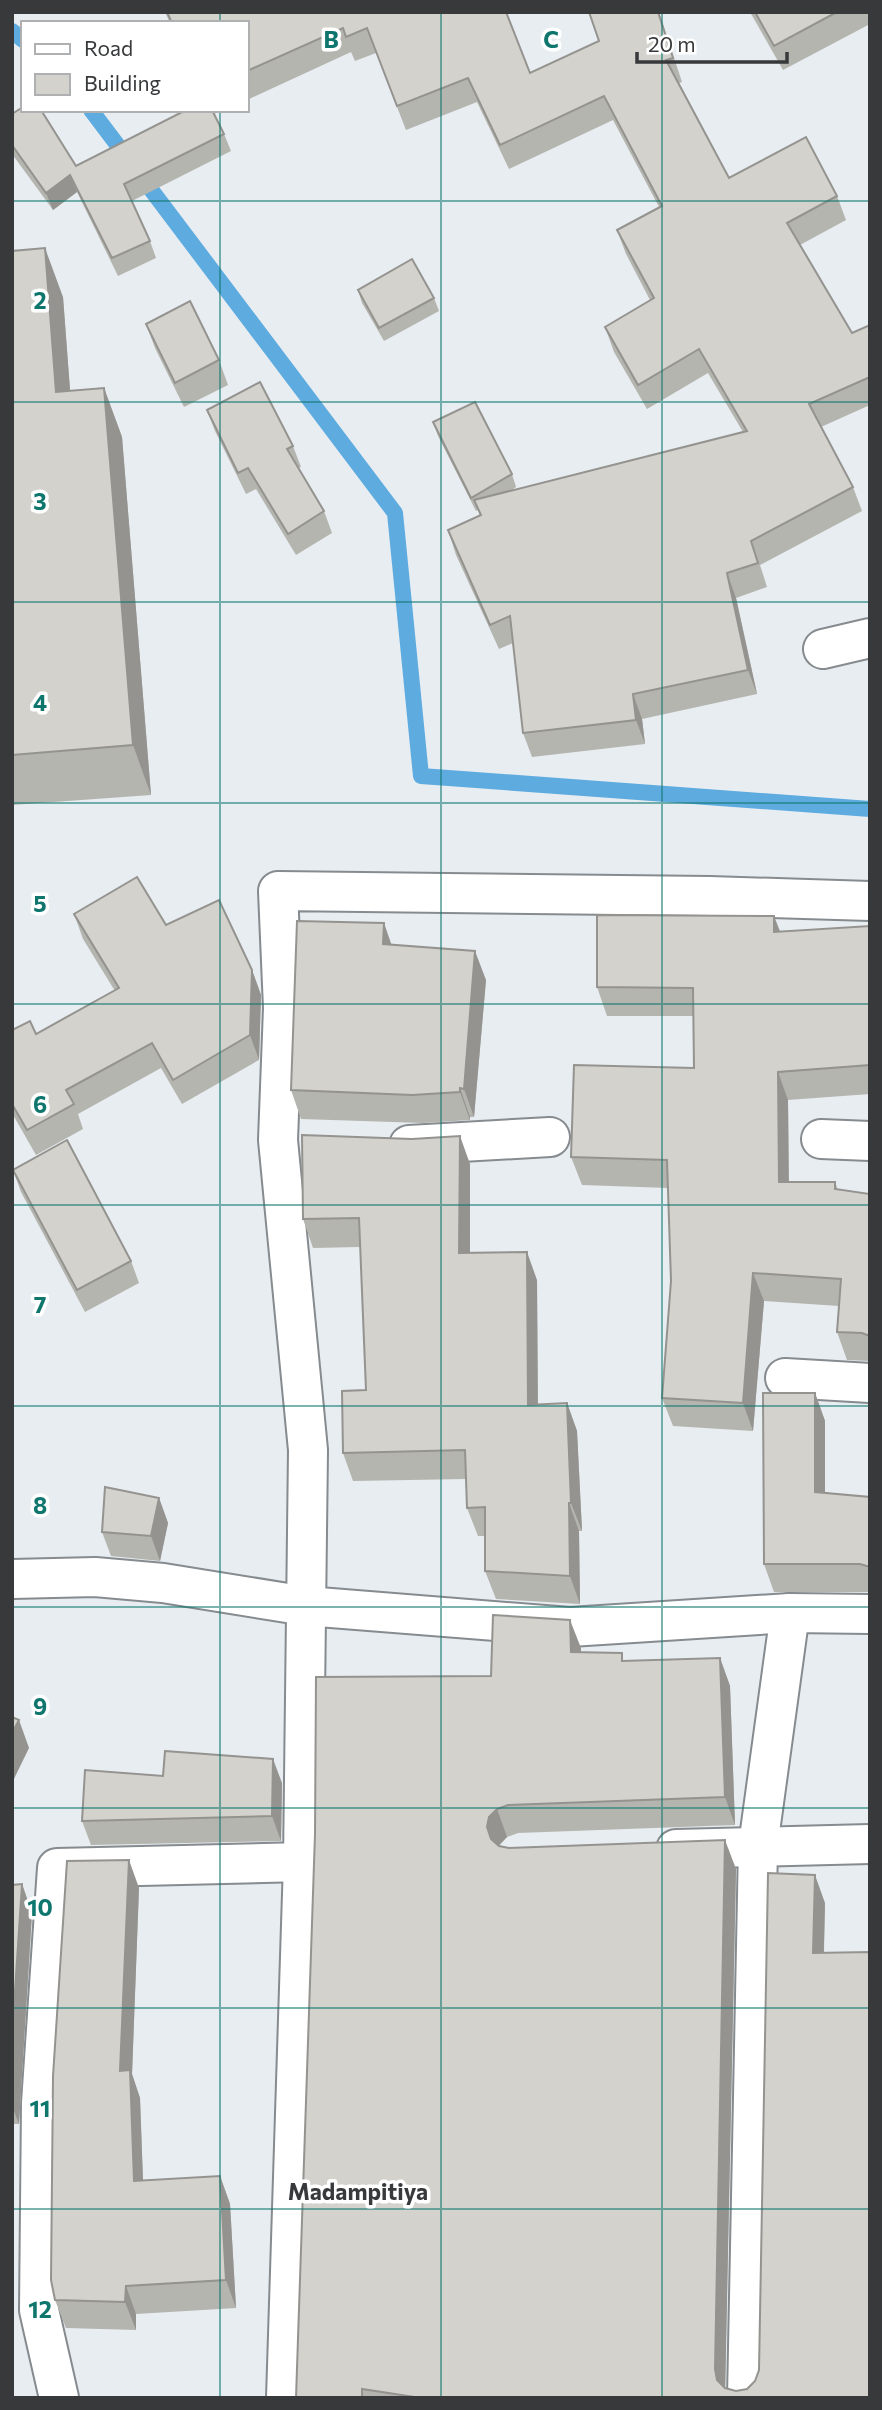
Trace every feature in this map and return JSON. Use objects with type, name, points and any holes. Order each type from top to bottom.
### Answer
[{"type":"street","points":[[823,649],[870,638]]},
{"type":"street","points":[[286,2398],[303,1862],[308,1450],[278,1140],[283,1008],[278,891],[710,896],[870,901]]},
{"type":"street","points":[[370,1143],[423,1145],[551,1137]]},
{"type":"street","points":[[821,1139],[870,1141]]},
{"type":"street","points":[[278,1140],[318,1142]]},
{"type":"street","points":[[785,1378],[870,1383]]},
{"type":"street","points":[[12,1579],[95,1577],[163,1583],[306,1606],[570,1627],[790,1613],[870,1614]]},
{"type":"street","points":[[747,2398],[758,1846],[790,1613]]},
{"type":"street","points":[[638,1851],[870,1844]]},
{"type":"street","points":[[59,2398],[39,2310],[40,2103],[57,1868],[303,1862]]},
{"type":"building","points":[[167,12],[506,12],[530,73],[599,41],[589,12],[658,12],[673,58],[666,60],[729,178],[806,137],[837,196],[787,223],[852,333],[870,325],[870,377],[809,404],[853,487],[751,541],[758,563],[727,573],[748,670],[633,694],[636,720],[523,733],[510,616],[490,625],[448,530],[481,515],[474,500],[747,431],[699,349],[638,385],[605,327],[654,298],[617,230],[662,206],[604,96],[500,145],[468,78],[397,106],[367,28],[346,37],[343,28],[248,71],[248,21],[171,21]]},
{"type":"building","points":[[755,12],[837,12],[774,46]]},
{"type":"building","points":[[21,108],[21,112],[42,112],[76,166],[182,112],[213,112],[224,134],[124,184],[150,241],[112,258],[70,175],[46,193],[12,145],[12,114]]},
{"type":"building","points":[[45,248],[56,392],[104,388],[133,745],[12,755],[12,251]]},
{"type":"building","points":[[412,259],[434,298],[379,328],[358,290]]},
{"type":"building","points":[[190,301],[219,360],[175,383],[146,324]]},
{"type":"building","points":[[260,382],[293,446],[287,449],[324,511],[288,534],[248,468],[238,473],[207,410]]},
{"type":"building","points":[[475,402],[512,474],[471,498],[433,422]]},
{"type":"building","points":[[137,877],[166,925],[219,900],[252,970],[250,1035],[173,1080],[152,1043],[66,1090],[74,1104],[27,1130],[12,1104],[12,1030],[30,1021],[36,1034],[119,988],[74,914]]},
{"type":"building","points":[[597,915],[774,916],[774,932],[870,926],[870,1065],[778,1072],[779,1182],[835,1182],[835,1189],[870,1194],[870,1336],[837,1332],[841,1279],[753,1273],[743,1403],[662,1398],[671,1281],[667,1160],[571,1157],[574,1065],[694,1068],[693,988],[597,987]]},
{"type":"building","points":[[297,921],[384,923],[383,944],[475,951],[464,1089],[460,1088],[460,1092],[412,1095],[291,1090]]},
{"type":"building","points":[[302,1135],[412,1139],[460,1136],[459,1253],[527,1252],[528,1405],[567,1403],[571,1503],[570,1576],[485,1571],[485,1507],[467,1508],[465,1450],[343,1453],[342,1391],[366,1390],[359,1218],[303,1219]]},
{"type":"building","points":[[67,1140],[131,1261],[77,1290],[13,1170]]},
{"type":"building","points":[[763,1393],[815,1393],[815,1492],[870,1497],[870,1567],[860,1564],[764,1564]]},
{"type":"building","points":[[105,1487],[159,1498],[151,1536],[102,1532]]},
{"type":"building","points":[[493,1615],[570,1620],[571,1652],[622,1653],[622,1661],[720,1658],[725,1797],[508,1805],[497,1809],[489,1817],[487,1827],[491,1839],[499,1846],[509,1848],[725,1840],[715,2369],[717,2380],[725,2388],[736,2391],[747,2389],[755,2381],[759,2370],[768,1873],[815,1875],[813,1953],[870,1952],[870,2398],[421,2398],[362,2389],[362,2398],[296,2398],[315,1834],[316,1677],[491,1676]]},
{"type":"building","points":[[12,1717],[19,1720],[12,1733]]},
{"type":"building","points":[[165,1751],[273,1759],[272,1816],[82,1821],[85,1770],[163,1776]]},
{"type":"building","points":[[129,1860],[120,2071],[130,2070],[134,2181],[220,2176],[226,2280],[126,2286],[125,2302],[55,2300],[51,2280],[53,2076],[67,1861]]},
{"type":"building","points":[[22,1884],[12,2037],[12,1885]]},
{"type":"waterway","points":[[12,31],[21,38]]},
{"type":"waterway","points":[[93,112],[395,513],[421,776],[870,809]]},
{"type":"district","name":"Madampitiya","points":[[358,2192]]}]
